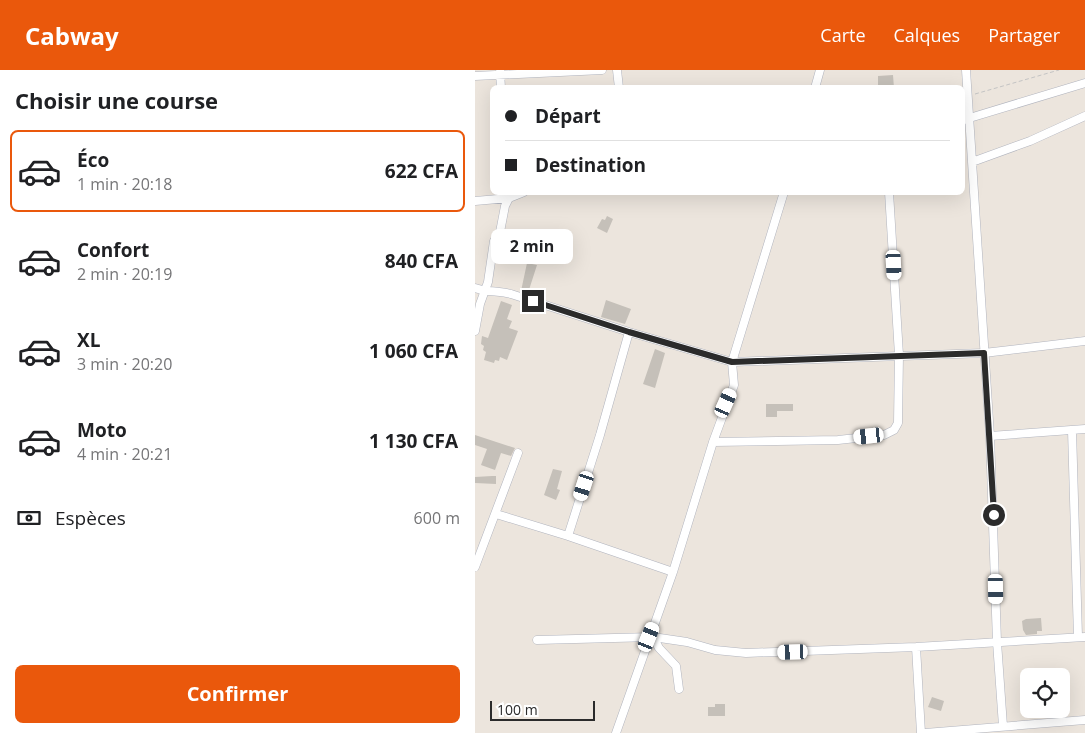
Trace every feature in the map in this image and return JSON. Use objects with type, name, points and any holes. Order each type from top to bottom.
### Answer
[{"type":"street","points":[[475,76],[500,73],[602,70]]},
{"type":"street","points":[[617,70],[619,85]]},
{"type":"street","points":[[816,85],[820,70]]},
{"type":"street","points":[[966,70],[968,96],[966,119],[972,162],[991,436],[997,642],[1003,726]]},
{"type":"street","points":[[966,119],[1085,83]]},
{"type":"street","points":[[972,162],[1085,116]]},
{"type":"street","points":[[475,202],[509,195]]},
{"type":"street","points":[[475,331],[485,291],[494,241],[499,232],[509,195]]},
{"type":"street","points":[[616,733],[651,637],[713,442],[734,385],[732,362],[784,195]]},
{"type":"street","points":[[713,442],[838,440],[884,434],[894,430],[897,423],[899,356],[889,195]]},
{"type":"street","points":[[475,288],[511,294],[629,332],[732,362],[984,353],[1085,341]]},
{"type":"street","points":[[568,536],[600,435],[629,332]]},
{"type":"street","points":[[991,436],[1085,429]]},
{"type":"street","points":[[537,640],[651,637],[687,642],[715,650],[746,653],[916,647],[1082,637],[1072,430]]},
{"type":"street","points":[[475,567],[496,514],[517,452]]},
{"type":"street","points":[[496,514],[568,536],[673,572]]},
{"type":"street","points":[[651,637],[676,666],[679,689]]},
{"type":"street","points":[[916,647],[923,733],[1085,720]]},
{"type":"path","points":[[968,96],[1059,70]]},
{"type":"building","points":[[893,75],[894,85],[878,85],[878,76]]},
{"type":"building","points":[[607,216],[613,219],[607,233],[597,228],[602,219],[605,220]]},
{"type":"building","points":[[522,235],[541,242],[537,253],[529,250],[528,254],[517,251]]},
{"type":"building","points":[[527,263],[537,265],[528,293],[521,291]]},
{"type":"building","points":[[606,300],[631,309],[625,324],[601,317]]},
{"type":"building","points":[[501,301],[512,305],[507,319],[512,321],[509,328],[518,331],[507,360],[500,357],[499,361],[495,360],[494,363],[484,360],[486,352],[481,344],[482,336],[488,338]]},
{"type":"building","points":[[655,349],[665,353],[655,388],[643,384]]},
{"type":"building","points":[[766,404],[793,404],[793,411],[777,411],[777,417],[766,417]]},
{"type":"building","points":[[475,435],[515,448],[511,456],[501,453],[495,470],[481,465],[487,449],[475,445]]},
{"type":"building","points":[[553,469],[562,471],[557,489],[560,490],[556,500],[544,495]]},
{"type":"building","points":[[496,476],[496,484],[475,483],[475,477]]},
{"type":"building","points":[[1041,618],[1042,631],[1037,631],[1037,634],[1026,635],[1023,630],[1022,621]]},
{"type":"building","points":[[932,697],[944,701],[941,711],[928,707]]},
{"type":"building","points":[[715,704],[725,704],[725,716],[708,716],[708,707],[715,707]]},
{"type":"route","points":[[533,301],[629,332],[732,362],[984,353],[991,436],[994,515]]}]
